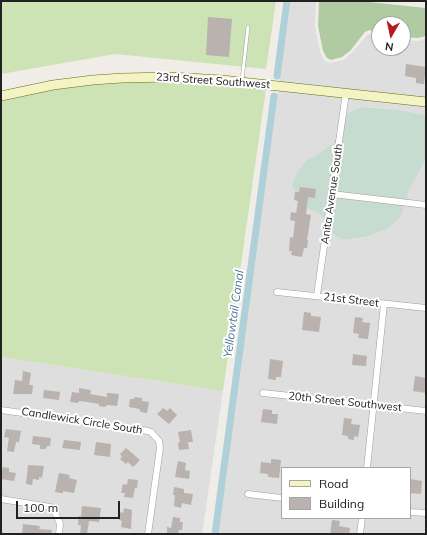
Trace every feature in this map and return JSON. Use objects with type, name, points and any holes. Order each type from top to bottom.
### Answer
[{"type":"street","name":"23rd Street Southwest","points":[[1,96],[60,84],[122,78],[170,77],[242,82],[426,102]]},
{"type":"street","name":"Anita Avenue South","points":[[318,296],[346,93]]},
{"type":"street","points":[[332,194],[426,205]]},
{"type":"street","name":"21st Street","points":[[277,292],[426,308]]},
{"type":"street","points":[[367,467],[384,304]]},
{"type":"street","name":"20th Street Southwest","points":[[263,393],[426,411]]},
{"type":"street","name":"Candlewick Circle South","points":[[1,410],[152,432],[159,441],[160,448],[148,534]]},
{"type":"street","points":[[248,494],[281,498]]},
{"type":"street","points":[[1,499],[50,507],[55,512],[60,524],[59,534]]},
{"type":"street","points":[[411,512],[426,513]]},
{"type":"street","points":[[360,534],[362,519]]},
{"type":"lane","points":[[242,82],[248,27]]},
{"type":"shaded area","points":[[291,1],[316,1],[315,26],[320,52],[325,61],[330,63],[343,60],[352,53],[369,34],[371,35],[371,56],[411,56],[411,41],[426,39],[426,98],[279,82]]},
{"type":"shaded area","points":[[278,90],[426,106],[426,115],[371,107],[356,109],[344,115],[334,143],[308,159],[305,163],[315,211],[326,222],[330,232],[341,239],[351,239],[365,237],[385,230],[392,225],[404,207],[409,190],[426,159],[426,534],[216,534]]},
{"type":"shaded area","points":[[1,357],[223,391],[202,534],[1,534]]},
{"type":"green space","points":[[1,1],[276,1],[266,69],[115,54],[1,74]]},
{"type":"green space","points":[[319,1],[359,1],[426,8],[426,36],[411,38],[411,16],[371,16],[371,31],[365,32],[350,51],[342,57],[331,60],[327,58],[323,51],[318,26]]},
{"type":"green space","points":[[170,81],[222,84],[266,89],[223,391],[1,357],[1,100],[53,89],[93,84]]},
{"type":"green space","points":[[365,107],[399,110],[426,115],[426,159],[409,190],[407,200],[400,217],[392,225],[385,230],[365,237],[341,239],[330,232],[326,222],[318,213],[300,205],[292,185],[298,171],[308,159],[334,143],[344,115],[356,109]]},
{"type":"building","points":[[208,17],[232,19],[229,57],[206,55]]},
{"type":"building","points":[[406,64],[426,67],[424,84],[416,83],[416,78],[405,76]]},
{"type":"building","points":[[300,187],[316,189],[315,198],[308,197],[306,214],[311,215],[307,248],[304,248],[302,257],[291,255],[292,251],[289,251],[290,237],[293,238],[295,221],[290,220],[291,212],[296,213],[298,201],[294,200],[295,192],[299,192]]},
{"type":"building","points":[[304,312],[311,313],[311,316],[321,317],[319,332],[302,330]]},
{"type":"building","points":[[355,317],[363,318],[362,322],[370,323],[368,339],[358,338],[359,334],[353,333]]},
{"type":"building","points":[[353,354],[367,356],[366,366],[352,365]]},
{"type":"building","points":[[270,359],[283,361],[281,377],[276,377],[276,380],[268,379]]},
{"type":"building","points":[[23,371],[31,373],[29,385],[33,385],[32,394],[13,394],[15,380],[22,381]]},
{"type":"building","points":[[415,376],[426,378],[426,393],[413,391]]},
{"type":"building","points":[[79,388],[91,390],[90,394],[107,397],[107,393],[119,394],[117,406],[107,405],[105,407],[99,406],[99,404],[87,402],[70,402],[72,392],[79,393]]},
{"type":"building","points":[[44,390],[60,392],[59,400],[43,398]]},
{"type":"building","points":[[134,397],[142,398],[142,401],[149,402],[147,413],[141,412],[139,409],[129,407],[130,399],[134,399]]},
{"type":"building","points":[[163,408],[167,411],[170,408],[177,415],[169,424],[157,414]]},
{"type":"building","points":[[263,409],[272,410],[272,414],[278,414],[277,424],[261,422]]},
{"type":"building","points":[[344,418],[352,419],[351,424],[360,425],[358,437],[354,436],[354,440],[348,439],[348,436],[342,435]]},
{"type":"building","points":[[6,429],[21,431],[19,442],[16,442],[14,452],[7,451],[9,438],[4,437]]},
{"type":"building","points":[[191,430],[193,442],[188,442],[189,449],[179,450],[178,443],[180,442],[178,432]]},
{"type":"building","points":[[33,436],[51,438],[50,446],[47,446],[46,449],[40,449],[40,445],[32,444]]},
{"type":"building","points":[[64,440],[81,442],[80,450],[62,448]]},
{"type":"building","points":[[96,442],[111,444],[110,457],[94,455]]},
{"type":"building","points":[[126,448],[140,460],[133,467],[128,462],[126,464],[120,459],[122,457],[120,454]]},
{"type":"building","points":[[271,459],[281,460],[279,478],[268,477],[268,474],[260,473],[261,462],[271,463]]},
{"type":"building","points":[[178,461],[186,463],[185,470],[190,471],[189,479],[175,477]]},
{"type":"building","points":[[28,465],[44,466],[42,478],[39,477],[39,480],[33,479],[32,485],[26,484]]},
{"type":"building","points":[[3,467],[9,468],[9,472],[16,473],[14,481],[1,479],[1,471]]},
{"type":"building","points":[[59,473],[70,475],[69,478],[77,480],[74,493],[63,491],[63,493],[55,492]]},
{"type":"building","points":[[128,479],[138,480],[133,498],[124,497],[125,493],[121,493],[123,484],[127,485]]},
{"type":"building","points":[[411,479],[422,481],[421,494],[411,493]]},
{"type":"building","points":[[174,487],[184,489],[184,493],[193,494],[191,505],[182,503],[181,508],[174,506]]},
{"type":"building","points":[[82,506],[101,508],[99,522],[89,521],[87,534],[80,534],[81,525],[78,525],[79,516],[81,517]]},
{"type":"building","points":[[124,508],[132,510],[131,529],[121,527],[122,521],[119,520],[120,512],[123,513]]},
{"type":"building","points":[[173,517],[180,518],[180,522],[183,522],[182,530],[179,530],[178,534],[167,534],[167,527],[171,528]]},
{"type":"building","points":[[332,520],[340,521],[339,526],[350,528],[349,534],[330,534]]},
{"type":"building","points":[[23,524],[40,526],[39,529],[52,530],[51,534],[22,534]]},
{"type":"waterway","name":"Yellowtail Canal","points":[[277,76],[287,1]]},
{"type":"waterway","name":"Yellowtail Canal","points":[[215,534],[274,96]]}]
